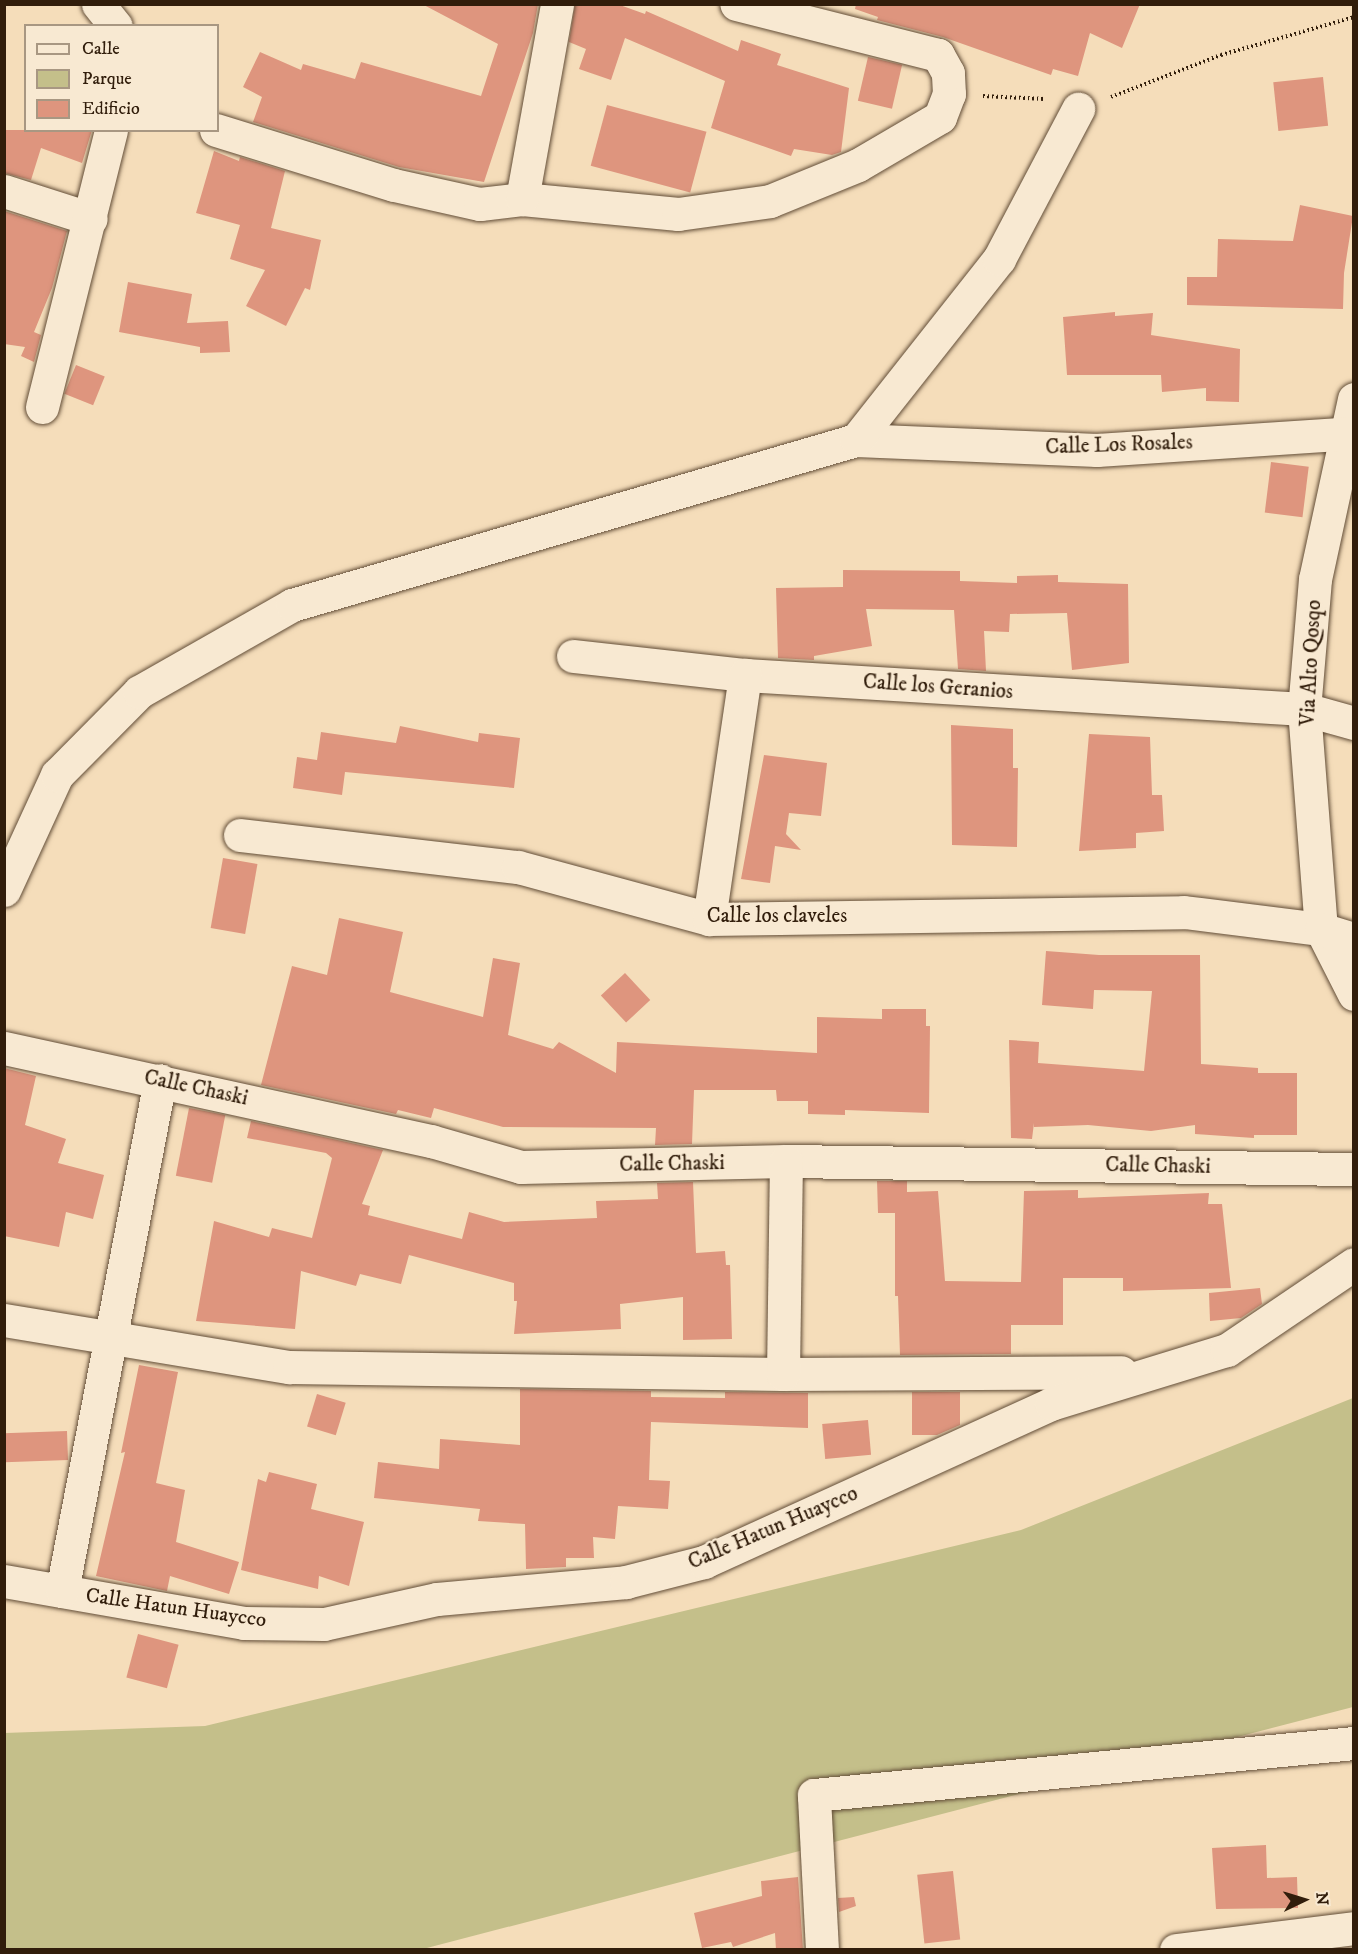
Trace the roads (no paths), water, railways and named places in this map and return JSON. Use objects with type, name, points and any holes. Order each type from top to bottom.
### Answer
[{"type":"street","points":[[98,4],[114,24]]},
{"type":"street","points":[[122,24],[126,4]]},
{"type":"street","points":[[522,199],[557,4]]},
{"type":"street","points":[[219,131],[394,185],[480,204],[522,199],[678,214],[770,201],[858,165],[940,117],[949,94],[948,73],[938,55],[736,4]]},
{"type":"street","points":[[856,440],[999,259],[1078,109]]},
{"type":"street","points":[[42,407],[91,219],[111,132]]},
{"type":"street","points":[[4,191],[91,219]]},
{"type":"street","name":"Via Alto Qosqo","points":[[1353,399],[1349,433],[1315,579],[1304,709],[1321,929],[1353,994]]},
{"type":"street","name":"Calle Los Rosales","points":[[4,890],[57,775],[139,692],[292,605],[856,440],[1097,450],[1349,433]]},
{"type":"street","name":"Calle los Geranios","points":[[573,656],[745,675],[1304,709],[1353,723]]},
{"type":"street","points":[[709,919],[745,675]]},
{"type":"street","name":"Calle los claveles","points":[[240,835],[518,867],[709,919],[1184,912],[1321,929],[1353,939]]},
{"type":"street","name":"Calle Chaski","points":[[4,1048],[160,1080],[431,1141],[521,1167],[786,1161],[1353,1169]]},
{"type":"street","points":[[62,1591],[160,1080]]},
{"type":"street","points":[[783,1374],[786,1161]]},
{"type":"street","name":"Calle Hatun Huaycco","points":[[4,1581],[244,1623],[324,1624],[437,1599],[626,1582],[704,1562],[1051,1404],[1227,1350],[1353,1264]]},
{"type":"street","points":[[4,1320],[110,1340],[289,1367],[783,1374],[1157,1372]]},
{"type":"street","points":[[822,1950],[814,1795],[1353,1743]]},
{"type":"street","points":[[1176,1950],[1353,1928]]}]
